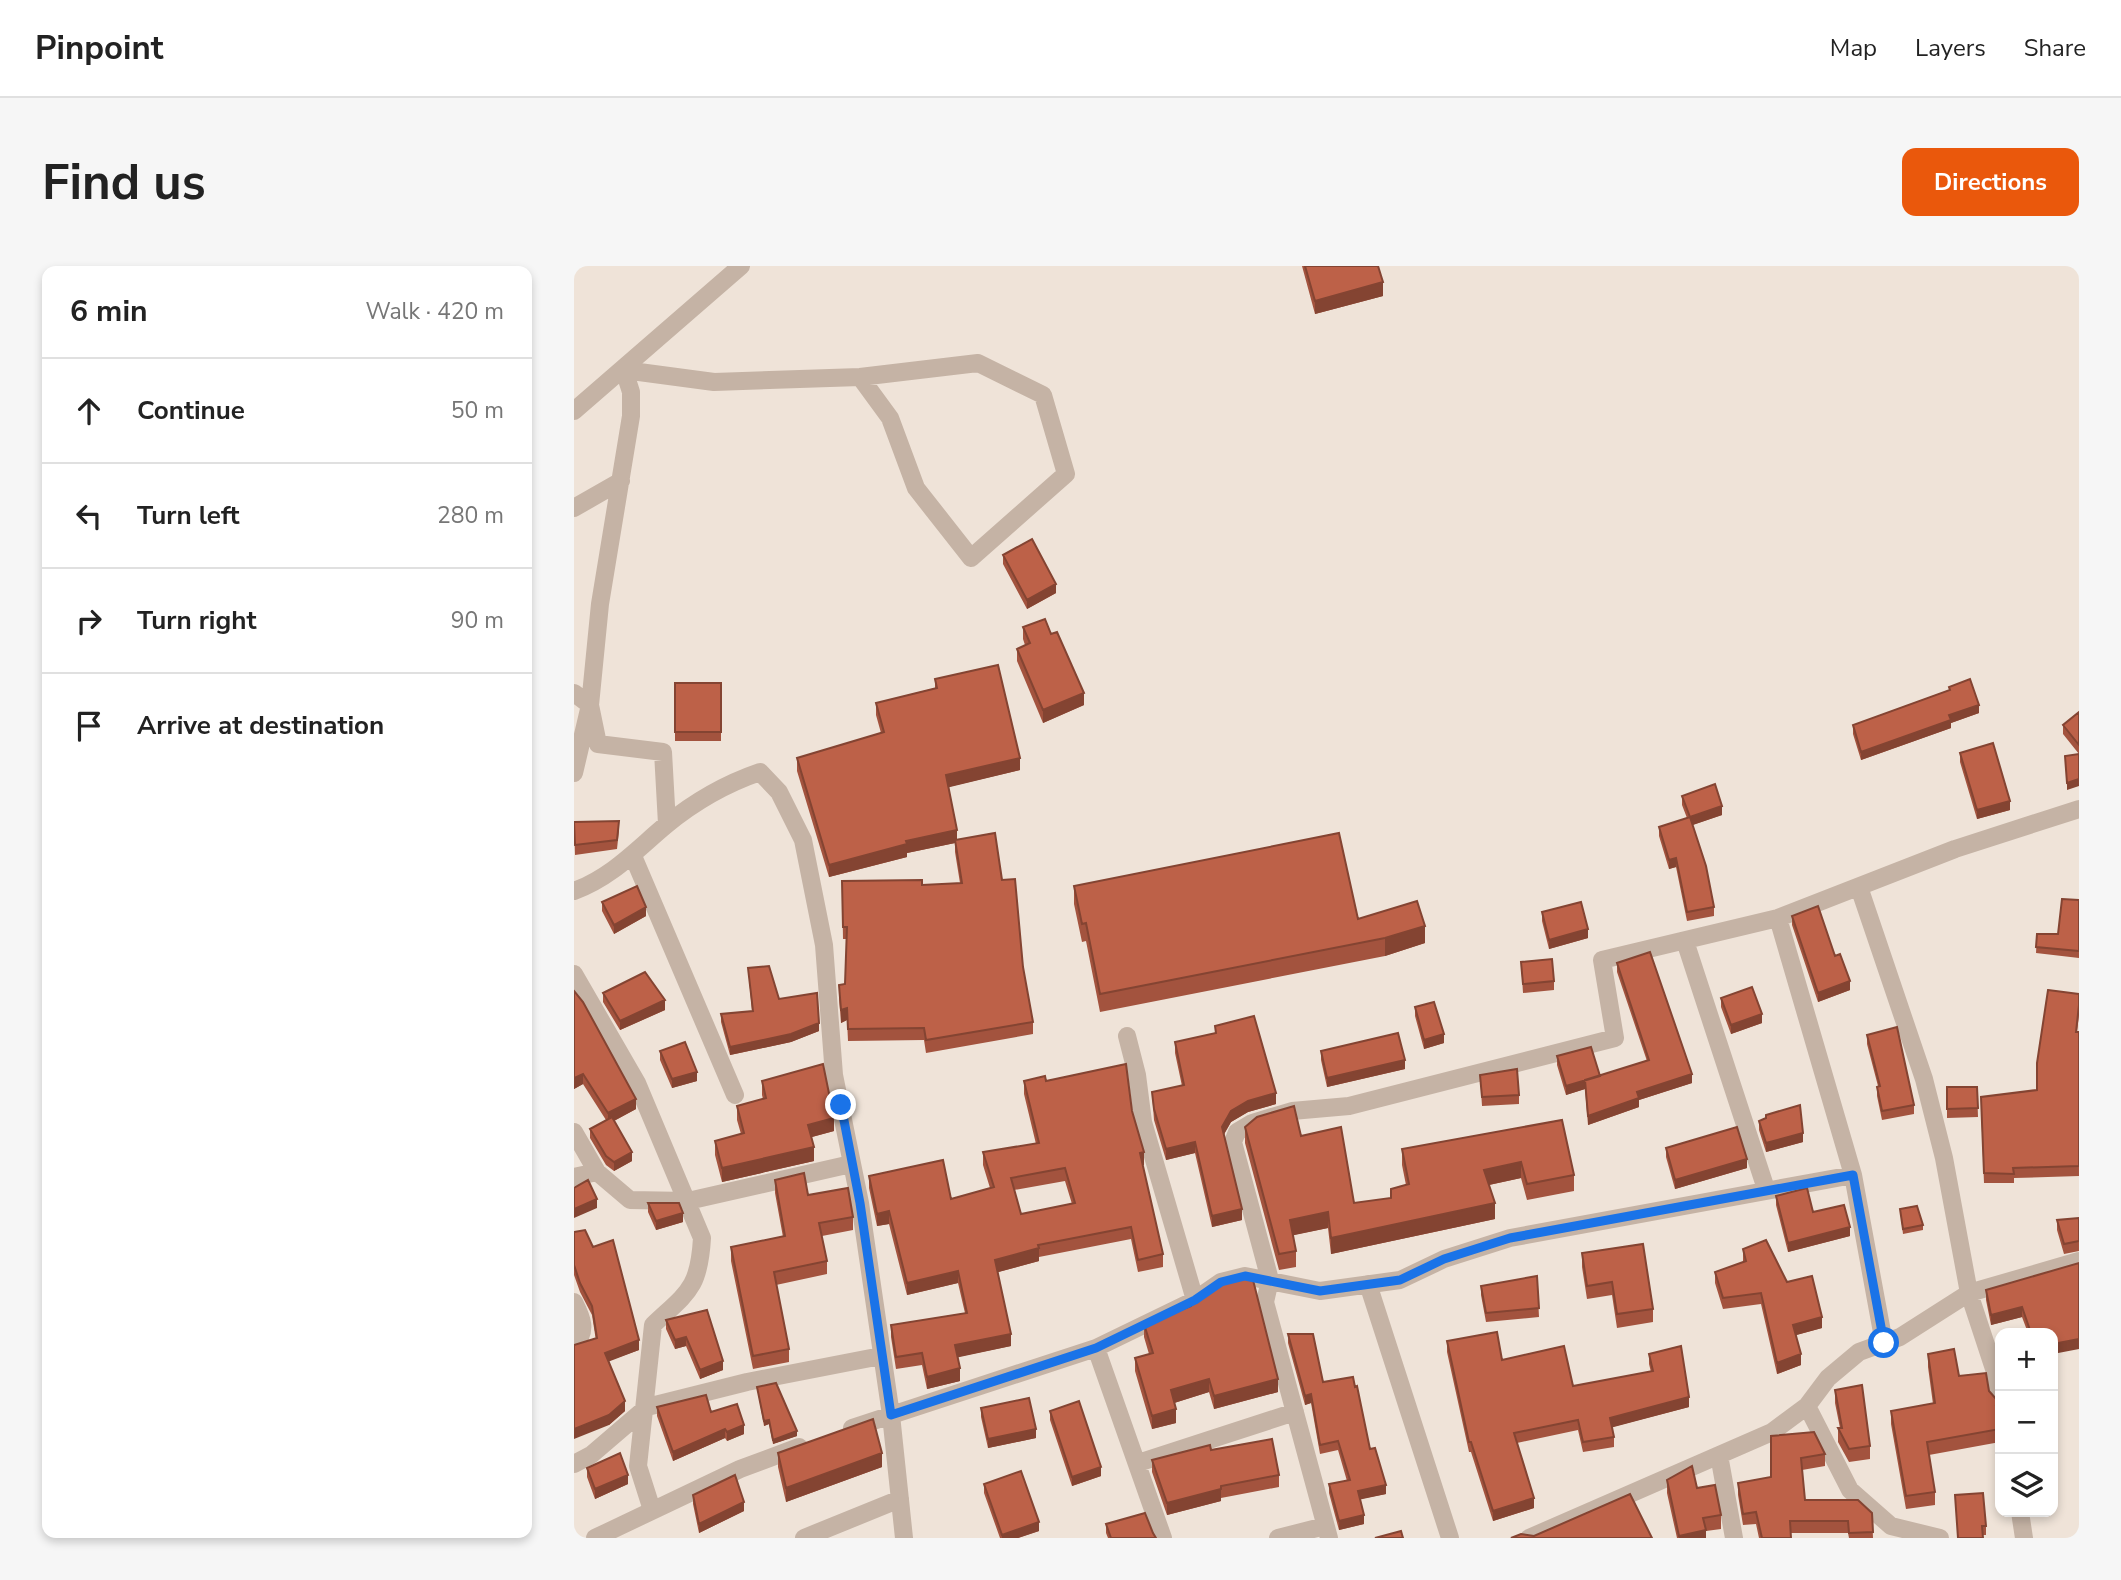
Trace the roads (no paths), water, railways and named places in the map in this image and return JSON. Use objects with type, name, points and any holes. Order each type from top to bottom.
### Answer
[{"type":"street","points":[[574,411],[741,266]]},
{"type":"street","points":[[624,370],[714,382],[860,377],[978,363],[1043,396],[1066,474],[971,558],[916,488],[890,418],[860,377]]},
{"type":"street","points":[[574,773],[590,705],[600,604],[633,404],[624,370]]},
{"type":"street","points":[[574,508],[621,481]]},
{"type":"street","points":[[574,693],[590,705],[598,744],[663,752],[667,824]]},
{"type":"street","points":[[574,891],[596,883],[633,856],[667,824],[726,783],[760,772],[779,792],[803,840],[824,946],[834,1075],[860,1203],[891,1415],[904,1538]]},
{"type":"street","points":[[1278,1538],[1327,1532],[1265,1302],[1270,1280],[1233,1142],[1237,1132],[1252,1123],[1292,1111],[1349,1106],[1615,1038],[1602,960],[1779,918],[1955,849],[2079,809]]},
{"type":"street","points":[[633,856],[735,1095]]},
{"type":"street","points":[[1860,887],[1924,1079],[1944,1158],[1969,1293],[1995,1372],[1998,1391]]},
{"type":"street","points":[[1779,918],[1853,1175],[1884,1343]]},
{"type":"street","points":[[1685,941],[1766,1189]]},
{"type":"street","points":[[574,974],[636,1083],[702,1238],[701,1265],[693,1289],[653,1325],[647,1407],[638,1466],[652,1510]]},
{"type":"street","points":[[1128,1036],[1137,1075],[1143,1122],[1195,1300]]},
{"type":"street","points":[[574,1132],[597,1172],[629,1200],[688,1201],[851,1164]]},
{"type":"street","points":[[574,1177],[597,1172]]},
{"type":"street","points":[[839,1432],[1096,1348],[1195,1300],[1221,1282],[1245,1276],[1320,1291],[1400,1280],[1444,1259],[1510,1238],[1853,1175]]},
{"type":"street","points":[[1532,1537],[1772,1432],[1807,1406],[1828,1378],[1860,1352],[1900,1337],[1969,1293],[2079,1261]]},
{"type":"street","points":[[1368,1284],[1450,1538]]},
{"type":"street","points":[[574,1302],[583,1321],[582,1334],[574,1345]]},
{"type":"street","points":[[1096,1348],[1163,1538]]},
{"type":"street","points":[[574,1464],[591,1455],[647,1407],[747,1382],[881,1356]]},
{"type":"street","points":[[1807,1406],[1850,1490],[1891,1526],[1940,1538]]},
{"type":"street","points":[[1138,1463],[1294,1412]]},
{"type":"street","points":[[595,1538],[740,1469],[814,1441]]},
{"type":"street","points":[[1719,1455],[1734,1538]]},
{"type":"street","points":[[804,1538],[900,1499]]},
{"type":"street","points":[[2021,1517],[2024,1538]]}]
